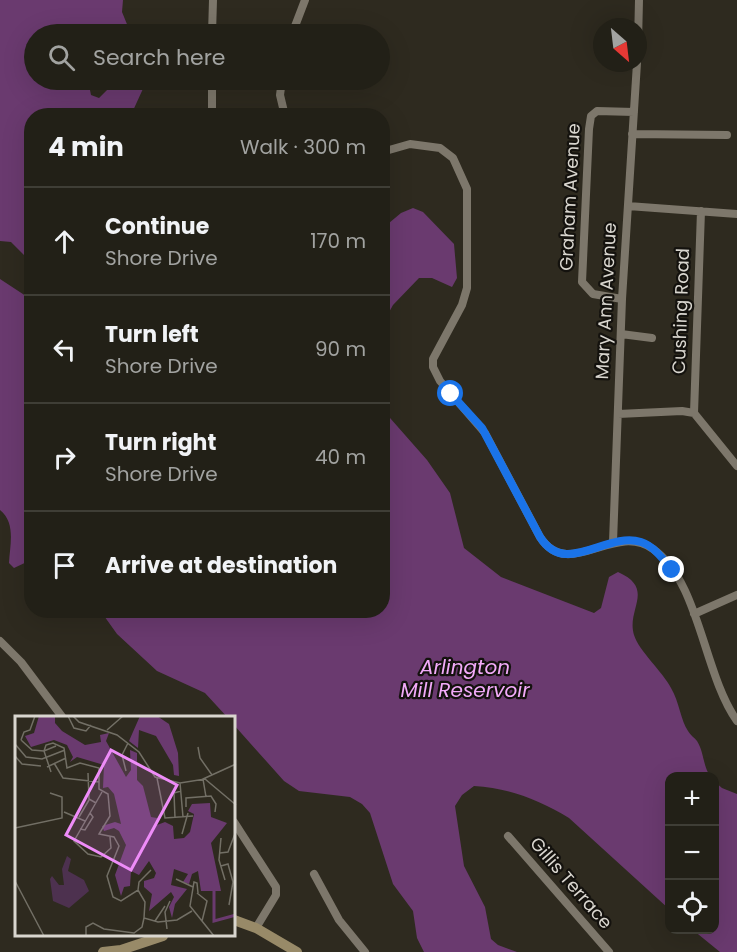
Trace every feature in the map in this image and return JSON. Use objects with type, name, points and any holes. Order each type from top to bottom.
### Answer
[{"type":"street","points":[[213,0],[213,24]]},
{"type":"street","points":[[296,24],[305,0]]},
{"type":"street","points":[[639,0],[639,18]]},
{"type":"street","name":"Mary Ann Avenue","points":[[613,542],[622,299],[636,72]]},
{"type":"street","points":[[212,90],[212,108]]},
{"type":"street","points":[[281,90],[283,108]]},
{"type":"street","name":"Graham Avenue","points":[[622,299],[597,295],[585,288],[582,273],[590,120],[597,111],[634,112]]},
{"type":"street","points":[[632,134],[727,135]]},
{"type":"street","points":[[390,150],[410,144],[440,148],[453,158],[467,189],[467,288],[462,305],[434,354],[435,373],[482,428],[545,544],[567,555],[585,552],[613,542],[642,542],[656,550],[672,570],[694,614],[712,673],[722,697],[737,721]]},
{"type":"street","points":[[628,206],[737,214]]},
{"type":"street","name":"Cushing Road","points":[[694,413],[701,211]]},
{"type":"street","points":[[621,334],[652,338]]},
{"type":"street","points":[[618,414],[694,413],[737,466]]},
{"type":"street","points":[[694,614],[737,595]]},
{"type":"street","points":[[0,641],[21,662],[62,716]]},
{"type":"street","points":[[236,825],[276,887],[276,895],[256,928]]},
{"type":"street","name":"Gillis Terrace","points":[[508,837],[609,952]]},
{"type":"street","points":[[314,874],[335,912],[365,952]]},
{"type":"street","points":[[236,921],[256,928],[297,952]]},
{"type":"street","points":[[103,952],[122,951],[160,937]]},
{"type":"water","points":[[0,0],[123,0],[122,12],[127,24],[24,24],[24,90],[90,90],[91,95],[99,98],[107,90],[142,90],[134,108],[24,108],[24,255],[11,242],[0,241]]},
{"type":"water","points":[[413,208],[423,212],[454,244],[457,278],[452,287],[432,278],[419,278],[390,310],[390,222],[401,213]]},
{"type":"water","points":[[0,279],[24,295],[24,563],[14,568],[9,563],[10,527],[0,510]]},
{"type":"water","name":"Arlington Mill Reservoir","points":[[390,418],[427,460],[450,493],[464,548],[501,577],[594,613],[601,608],[609,577],[618,572],[635,585],[638,593],[633,617],[634,635],[671,688],[686,727],[699,745],[708,772],[665,772],[665,905],[569,818],[523,796],[499,789],[474,786],[462,795],[455,806],[464,866],[485,907],[491,939],[498,945],[517,952],[424,952],[417,938],[413,911],[393,884],[370,813],[362,804],[350,797],[299,791],[284,781],[236,727],[236,716],[226,716],[205,693],[157,671],[117,634],[106,618],[390,618]]},
{"type":"water","points":[[719,785],[737,794],[737,952],[720,952],[698,934],[719,934]]},
{"type":"route","points":[[451,394],[482,428],[540,537],[552,550],[567,555],[585,552],[613,542],[626,540],[642,542],[656,550],[672,570]]}]
